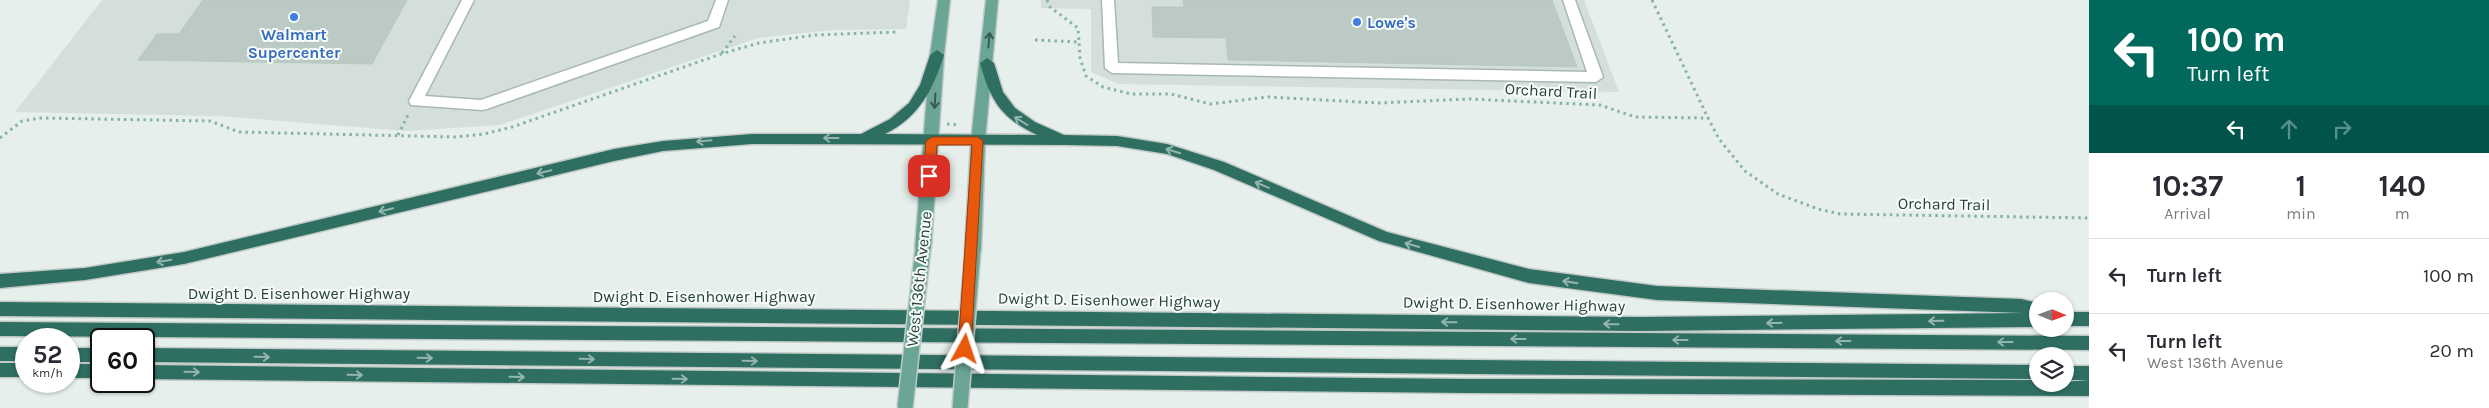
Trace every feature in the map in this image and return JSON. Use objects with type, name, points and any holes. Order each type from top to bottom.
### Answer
[{"type":"highway","points":[[861,138],[898,122],[910,112],[920,97],[937,55]]},
{"type":"highway","points":[[987,63],[999,99],[1013,116],[1028,126],[1066,140]]},
{"type":"highway","points":[[0,281],[85,274],[184,258],[614,155],[663,146],[752,139],[1066,140],[1117,141],[1167,149],[1219,166],[1384,237],[1529,276],[1657,293],[2029,308]]},
{"type":"highway","name":"Dwight D. Eisenhower Highway","points":[[0,308],[1640,324],[2029,320]]},
{"type":"highway","points":[[2074,319],[2089,319]]},
{"type":"highway","points":[[0,329],[2089,342]]},
{"type":"highway","points":[[0,354],[15,354]]},
{"type":"highway","points":[[155,356],[2029,372]]},
{"type":"highway","points":[[0,370],[15,370]]},
{"type":"highway","points":[[155,372],[1406,386],[2089,388]]},
{"type":"highway","points":[[2074,372],[2089,373]]},
{"type":"main road","name":"West 136th Avenue","points":[[906,408],[923,248],[937,55],[944,0]]},
{"type":"main road","points":[[960,408],[978,141],[992,0]]},
{"type":"lane","points":[[468,0],[416,102],[482,105],[714,24],[722,0]]},
{"type":"lane","points":[[1108,0],[1112,68],[1596,77],[1569,0]]},
{"type":"path","name":"Orchard Trail","points":[[1047,0],[1050,7],[1078,28],[1080,58],[1086,76],[1103,87],[1131,94],[1171,94],[1210,104],[1268,97],[1379,103],[1469,99],[1600,105],[1636,117],[1708,118],[1726,152],[1751,178],[1785,198],[1822,211],[1857,215],[2089,218]]},
{"type":"path","points":[[1652,0],[1708,118]]},
{"type":"path","points":[[721,54],[735,36]]},
{"type":"path","points":[[1035,40],[1079,42]]},
{"type":"path","points":[[398,135],[408,114]]},
{"type":"shaded area","points":[[102,0],[910,0],[906,29],[833,30],[758,38],[500,125],[406,131],[219,116],[15,112]]},
{"type":"shaded area","points":[[1041,0],[1584,0],[1619,92],[1118,84],[1091,72],[1091,9],[1041,8]]},
{"type":"building","name":"Walmart Supercenter","points":[[203,0],[407,0],[372,64],[138,60],[157,34],[179,34]]},
{"type":"building","name":"Lowe's","points":[[1183,0],[1552,0],[1577,67],[1228,60],[1226,38],[1153,37],[1152,7],[1184,7]]},
{"type":"place","name":"Walmart Supercenter","points":[[294,17]]},
{"type":"place","name":"Lowe's","points":[[1357,22]]},
{"type":"route","points":[[929,176],[932,141],[978,141],[965,349]]}]
